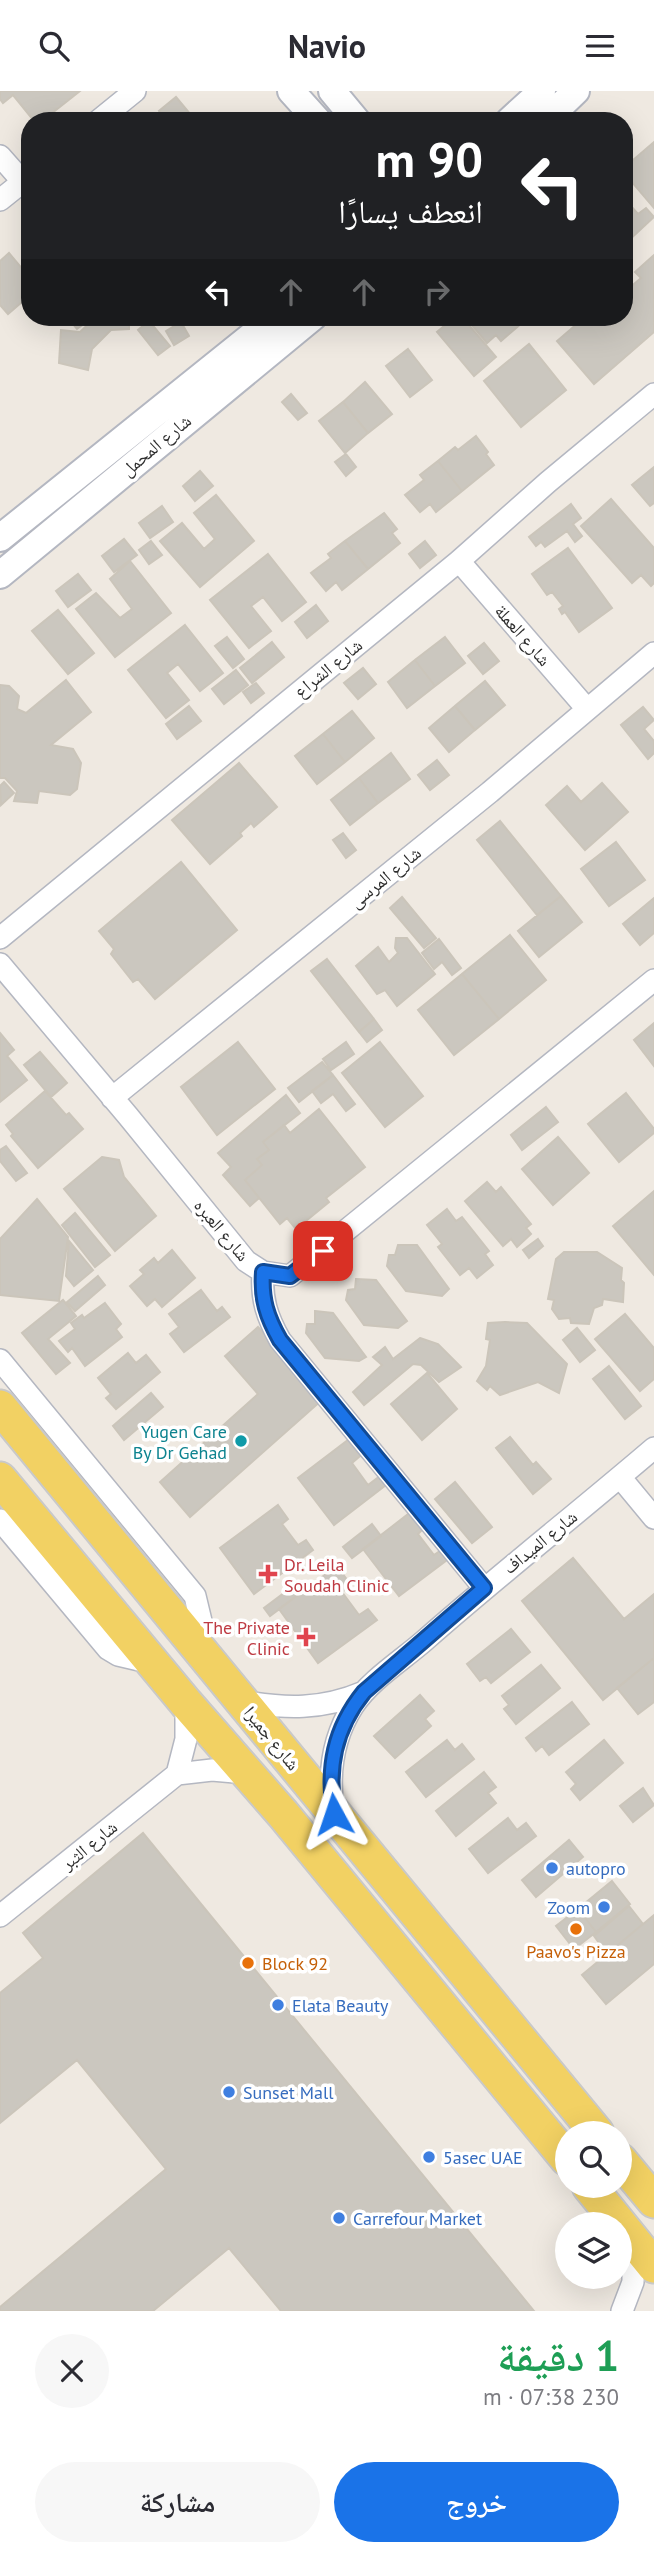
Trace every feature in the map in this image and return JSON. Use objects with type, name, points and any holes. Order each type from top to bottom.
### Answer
[{"type":"main road","name":"شارع جميرا","points":[[0,1407],[587,2121]]},
{"type":"main road","points":[[0,1479],[186,1703],[284,1814],[555,2144]]},
{"type":"main road","points":[[632,2174],[654,2201]]},
{"type":"main road","points":[[599,2198],[654,2266]]},
{"type":"street","points":[[109,112],[135,91]]},
{"type":"street","points":[[291,91],[310,112]]},
{"type":"street","points":[[332,91],[350,112]]},
{"type":"street","points":[[519,112],[541,91]]},
{"type":"street","points":[[554,112],[576,91]]},
{"type":"street","points":[[0,156],[21,175]]},
{"type":"street","points":[[0,200],[21,183]]},
{"type":"street","name":"شارع المحمل","points":[[0,538],[264,326]]},
{"type":"street","name":"شارع المحمل","points":[[0,575],[302,326]]},
{"type":"street","name":"شارع الشراع","points":[[0,938],[459,561],[548,482],[654,394]]},
{"type":"street","name":"شارع العملة","points":[[459,561],[587,709]]},
{"type":"street","name":"شارع المرسى","points":[[112,1098],[490,792],[654,653]]},
{"type":"street","name":"شارع العبره","points":[[0,964],[246,1261],[263,1272],[290,1276],[654,980]]},
{"type":"street","points":[[263,1272],[262,1296],[265,1312],[280,1340],[484,1588]]},
{"type":"street","points":[[0,1360],[195,1596],[201,1621],[197,1646]]},
{"type":"street","name":"شارع الميداف","points":[[334,1814],[330,1790],[336,1740],[346,1717],[364,1692],[484,1588],[654,1448]]},
{"type":"street","points":[[620,1478],[654,1518]]},
{"type":"street","points":[[0,1520],[108,1649],[118,1655],[153,1664]]},
{"type":"street","name":"شارع الميداف","points":[[241,1701],[286,1708],[311,1708],[335,1703],[364,1692]]},
{"type":"street","points":[[186,1703],[186,1739],[177,1774],[212,1770],[246,1773]]},
{"type":"street","name":"شارع الثبر","points":[[0,1916],[177,1774]]},
{"type":"street","points":[[622,2311],[633,2282],[633,2241]]},
{"type":"building","points":[[0,91],[80,91],[53,112],[27,112],[13,95],[3,103]]},
{"type":"building","points":[[176,97],[188,112],[160,112]]},
{"type":"building","points":[[654,142],[654,208],[633,183],[633,160]]},
{"type":"building","points":[[633,208],[638,214],[646,208],[654,217],[633,237]]},
{"type":"building","points":[[9,253],[21,267],[21,303],[8,314],[0,305],[0,261]]},
{"type":"building","points":[[654,255],[654,332],[594,384],[557,341],[574,326],[633,326],[633,285],[641,278],[635,272]]},
{"type":"building","points":[[86,326],[129,326],[129,329],[111,330],[92,349],[88,370],[59,363],[61,330],[80,332]]},
{"type":"building","points":[[143,326],[153,326],[170,346],[158,355],[138,330]]},
{"type":"building","points":[[174,326],[183,326],[189,336],[174,345],[166,331]]},
{"type":"building","points":[[444,326],[470,326],[496,357],[474,376],[437,332]]},
{"type":"building","points":[[473,326],[518,326],[501,341],[496,335],[487,343]]},
{"type":"building","points":[[529,344],[566,390],[521,427],[484,381]]},
{"type":"building","points":[[408,349],[432,380],[410,397],[386,366]]},
{"type":"building","points":[[365,382],[392,414],[368,433],[343,402]]},
{"type":"building","points":[[291,394],[307,413],[298,420],[282,402]]},
{"type":"building","points":[[343,402],[368,433],[345,453],[319,421]]},
{"type":"building","points":[[476,436],[494,465],[462,491],[438,461],[455,447],[458,450]]},
{"type":"building","points":[[346,454],[356,467],[346,476],[335,462]]},
{"type":"building","points":[[438,461],[462,491],[436,512],[430,504],[420,512],[405,495],[424,480],[420,475]]},
{"type":"building","points":[[654,467],[654,503],[650,506],[632,485]]},
{"type":"building","points":[[200,471],[213,486],[195,501],[183,486]]},
{"type":"building","points":[[216,495],[254,541],[200,587],[160,541],[182,523],[204,549],[215,539],[194,513]]},
{"type":"building","points":[[611,499],[654,548],[654,583],[651,586],[641,575],[632,583],[581,526]]},
{"type":"building","points":[[571,504],[581,518],[573,524],[582,536],[575,542],[567,531],[545,547],[541,542],[536,546],[529,537]]},
{"type":"building","points":[[162,506],[173,522],[150,538],[139,523]]},
{"type":"building","points":[[384,513],[397,529],[392,533],[400,543],[368,569],[345,541]]},
{"type":"building","points":[[124,539],[137,555],[114,572],[102,556]]},
{"type":"building","points":[[151,541],[162,555],[149,564],[139,550]]},
{"type":"building","points":[[345,541],[368,569],[342,590],[336,582],[326,591],[311,573],[331,558],[328,554]]},
{"type":"building","points":[[425,541],[436,555],[420,568],[409,554]]},
{"type":"building","points":[[568,548],[612,608],[579,632],[565,612],[562,614],[559,609],[563,606],[552,592],[547,595],[532,574]]},
{"type":"building","points":[[268,554],[306,602],[282,621],[263,597],[251,606],[271,631],[249,648],[210,600]]},
{"type":"building","points":[[130,561],[171,613],[115,657],[76,609],[96,593],[120,618],[132,609],[110,579]]},
{"type":"building","points":[[78,574],[91,590],[68,607],[56,591]]},
{"type":"building","points":[[316,605],[328,621],[307,638],[295,622]]},
{"type":"building","points":[[58,610],[94,653],[68,674],[32,631]]},
{"type":"building","points":[[185,625],[223,673],[200,691],[178,664],[167,673],[189,700],[166,718],[128,670]]},
{"type":"building","points":[[227,637],[244,659],[233,668],[215,646]]},
{"type":"building","points":[[445,637],[465,663],[435,686],[415,660]]},
{"type":"building","points":[[272,642],[284,657],[252,683],[240,668]]},
{"type":"building","points":[[484,643],[499,661],[483,674],[468,656]]},
{"type":"building","points":[[415,660],[435,686],[407,708],[388,682]]},
{"type":"building","points":[[363,668],[376,684],[358,699],[344,683]]},
{"type":"building","points":[[236,670],[248,685],[224,704],[212,689]]},
{"type":"building","points":[[66,680],[91,712],[51,745],[73,749],[81,763],[77,789],[70,795],[39,791],[37,803],[14,801],[17,791],[5,778],[0,778],[0,685],[9,686],[19,696],[17,709],[26,713]]},
{"type":"building","points":[[485,681],[505,705],[475,730],[455,706]]},
{"type":"building","points":[[256,683],[264,693],[251,703],[243,692]]},
{"type":"building","points":[[189,706],[201,721],[177,739],[166,724]]},
{"type":"building","points":[[455,706],[475,730],[449,752],[429,728]]},
{"type":"building","points":[[643,707],[654,720],[644,729],[654,741],[654,753],[648,759],[621,725]]},
{"type":"building","points":[[352,711],[374,738],[345,762],[323,734]]},
{"type":"building","points":[[323,734],[345,762],[317,784],[295,756]]},
{"type":"building","points":[[391,753],[410,779],[378,803],[359,778]]},
{"type":"building","points":[[437,760],[449,775],[430,790],[418,775]]},
{"type":"building","points":[[239,763],[277,807],[254,827],[251,823],[240,833],[242,836],[210,864],[172,820]]},
{"type":"building","points":[[359,778],[378,803],[350,825],[331,800]]},
{"type":"building","points":[[4,782],[14,793],[1,805],[0,786]]},
{"type":"building","points":[[602,783],[628,812],[585,850],[546,805],[567,786],[581,802]]},
{"type":"building","points":[[500,821],[561,896],[537,915],[477,840]]},
{"type":"building","points":[[343,833],[356,850],[346,858],[333,840]]},
{"type":"building","points":[[616,842],[645,880],[609,906],[581,869]]},
{"type":"building","points":[[181,862],[237,930],[155,999],[138,979],[133,982],[111,954],[114,949],[99,931]]},
{"type":"building","points":[[561,896],[582,922],[539,957],[518,931]]},
{"type":"building","points":[[402,897],[436,938],[424,948],[390,908]]},
{"type":"building","points":[[654,898],[654,933],[640,945],[623,924]]},
{"type":"building","points":[[510,935],[546,980],[499,1019],[462,974]]},
{"type":"building","points":[[396,938],[407,938],[435,974],[397,1006],[385,990],[377,994],[356,966],[378,947],[389,962],[398,953],[395,948]]},
{"type":"building","points":[[439,939],[461,968],[452,975],[442,962],[434,969],[422,953]]},
{"type":"building","points":[[327,959],[374,1019],[359,1032],[311,971]]},
{"type":"building","points":[[462,974],[499,1019],[454,1055],[418,1010]]},
{"type":"building","points":[[374,1019],[382,1030],[367,1042],[359,1032]]},
{"type":"building","points":[[654,1023],[654,1066],[634,1040]]},
{"type":"building","points":[[0,1033],[14,1050],[7,1056],[27,1080],[0,1102]]},
{"type":"building","points":[[238,1042],[275,1089],[217,1135],[181,1087]]},
{"type":"building","points":[[346,1042],[354,1054],[331,1070],[323,1059]]},
{"type":"building","points":[[380,1042],[423,1096],[385,1127],[342,1073]]},
{"type":"building","points":[[40,1052],[67,1083],[51,1097],[24,1065]]},
{"type":"building","points":[[322,1062],[333,1075],[299,1102],[288,1088]]},
{"type":"building","points":[[333,1075],[355,1104],[346,1111],[333,1094],[321,1103],[312,1091]]},
{"type":"building","points":[[45,1091],[66,1115],[69,1113],[83,1129],[38,1168],[11,1136],[13,1134],[6,1125]]},
{"type":"building","points":[[626,1093],[654,1129],[654,1133],[619,1162],[588,1124]]},
{"type":"building","points":[[286,1095],[300,1113],[263,1142],[269,1150],[257,1159],[262,1165],[245,1180],[259,1198],[250,1206],[223,1175],[231,1167],[218,1153]]},
{"type":"building","points":[[546,1107],[558,1122],[522,1150],[511,1135]]},
{"type":"building","points":[[319,1109],[365,1167],[326,1198],[329,1202],[296,1229],[287,1218],[280,1224],[245,1180],[262,1165],[257,1159],[269,1150],[263,1142],[284,1125],[290,1133]]},
{"type":"building","points":[[558,1137],[589,1173],[553,1205],[522,1169]]},
{"type":"building","points":[[6,1146],[27,1173],[16,1181],[0,1161],[0,1150]]},
{"type":"building","points":[[102,1157],[119,1160],[124,1177],[156,1216],[115,1251],[64,1189]]},
{"type":"building","points":[[487,1182],[496,1192],[501,1187],[531,1224],[526,1228],[531,1234],[517,1247],[511,1239],[503,1246],[465,1201]]},
{"type":"building","points":[[654,1191],[654,1275],[613,1226]]},
{"type":"building","points":[[37,1199],[68,1237],[59,1301],[0,1295],[0,1239]]},
{"type":"building","points":[[447,1209],[456,1221],[462,1217],[489,1251],[485,1254],[493,1265],[477,1278],[469,1268],[460,1275],[438,1247],[442,1244],[427,1225]]},
{"type":"building","points":[[75,1213],[110,1255],[95,1267],[62,1225]]},
{"type":"building","points":[[538,1239],[543,1246],[529,1258],[523,1250]]},
{"type":"building","points":[[69,1241],[93,1270],[74,1286],[66,1276]]},
{"type":"building","points":[[398,1245],[417,1245],[449,1289],[442,1296],[406,1291],[387,1266],[389,1255],[395,1255]]},
{"type":"building","points":[[172,1250],[195,1278],[162,1307],[155,1299],[147,1306],[130,1286],[144,1274],[140,1270],[154,1258],[158,1263]]},
{"type":"building","points":[[564,1252],[597,1252],[622,1268],[623,1302],[603,1299],[602,1305],[594,1308],[589,1324],[571,1323],[570,1318],[559,1319],[552,1309],[554,1300],[548,1299],[556,1259]]},
{"type":"building","points":[[98,1276],[105,1285],[75,1311],[67,1302]]},
{"type":"building","points":[[356,1279],[376,1280],[407,1321],[398,1328],[364,1325],[346,1300],[348,1290],[355,1289]]},
{"type":"building","points":[[201,1290],[217,1311],[222,1307],[230,1317],[184,1352],[170,1334],[179,1327],[169,1314]]},
{"type":"building","points":[[63,1300],[76,1316],[48,1339],[70,1363],[56,1374],[22,1333]]},
{"type":"building","points":[[105,1303],[121,1324],[116,1329],[122,1337],[85,1366],[72,1348],[68,1352],[59,1341],[75,1329],[71,1323],[82,1315],[84,1318]]},
{"type":"building","points":[[315,1311],[333,1313],[366,1357],[359,1361],[325,1358],[306,1333],[307,1324],[315,1324]]},
{"type":"building","points":[[625,1314],[654,1348],[654,1379],[640,1391],[595,1339]]},
{"type":"building","points":[[488,1323],[527,1323],[567,1364],[559,1393],[538,1382],[500,1395],[490,1386],[487,1390],[477,1381],[486,1366],[490,1340],[486,1339]]},
{"type":"building","name":"Yugen Care By Dr Gehad","points":[[258,1327],[322,1400],[190,1517],[160,1482],[258,1394],[225,1356]]},
{"type":"building","points":[[577,1328],[595,1350],[580,1362],[563,1340]]},
{"type":"building","points":[[420,1338],[438,1344],[461,1367],[439,1382],[421,1365],[413,1364],[364,1405],[353,1392],[382,1365],[373,1357],[385,1347],[393,1359]]},
{"type":"building","points":[[128,1353],[136,1363],[146,1355],[160,1372],[116,1409],[106,1398],[111,1394],[98,1378]]},
{"type":"building","points":[[609,1366],[641,1406],[625,1419],[593,1379]]},
{"type":"building","points":[[427,1373],[457,1409],[422,1440],[391,1404]]},
{"type":"building","points":[[151,1393],[163,1407],[124,1440],[113,1426]]},
{"type":"building","points":[[510,1437],[533,1465],[536,1462],[551,1479],[533,1494],[496,1448]]},
{"type":"building","points":[[348,1440],[360,1456],[352,1463],[368,1485],[380,1476],[386,1485],[334,1525],[298,1478]]},
{"type":"building","points":[[455,1482],[492,1527],[472,1543],[435,1499]]},
{"type":"building","points":[[278,1505],[288,1519],[282,1524],[298,1545],[306,1540],[313,1550],[254,1594],[220,1548]]},
{"type":"building","points":[[412,1511],[424,1528],[418,1534],[434,1555],[444,1548],[451,1557],[399,1596],[363,1549]]},
{"type":"building","points":[[372,1524],[381,1536],[352,1558],[343,1547]]},
{"type":"building","points":[[573,1558],[624,1619],[654,1594],[654,1658],[603,1700],[522,1601]]},
{"type":"building","points":[[337,1566],[351,1585],[342,1592],[359,1615],[368,1609],[377,1620],[318,1663],[279,1609]]},
{"type":"building","points":[[292,1587],[298,1595],[270,1616],[264,1608]]},
{"type":"building","points":[[511,1629],[530,1652],[491,1683],[486,1677],[480,1681],[467,1664]]},
{"type":"building","points":[[654,1658],[654,1702],[638,1714],[617,1688]]},
{"type":"building","points":[[541,1665],[560,1688],[516,1724],[504,1709],[509,1705],[502,1696]]},
{"type":"building","points":[[420,1695],[434,1711],[425,1719],[431,1726],[395,1758],[374,1736]]},
{"type":"building","points":[[572,1702],[589,1724],[549,1755],[542,1746],[536,1751],[526,1738]]},
{"type":"building","points":[[447,1740],[455,1750],[462,1744],[474,1759],[426,1797],[406,1772]]},
{"type":"building","points":[[604,1740],[623,1763],[580,1800],[571,1789],[576,1784],[566,1772]]},
{"type":"building","points":[[484,1772],[496,1787],[488,1793],[496,1803],[456,1836],[436,1811]]},
{"type":"building","points":[[643,1788],[654,1805],[633,1822],[620,1806]]},
{"type":"building","points":[[508,1818],[517,1830],[526,1823],[536,1836],[488,1873],[469,1849]]},
{"type":"building","name":"Sunset Mall","points":[[143,1833],[534,2311],[281,2311],[229,2248],[153,2311],[0,2311],[0,2307],[166,2169],[77,2060],[0,2123],[0,1993],[43,1958],[23,1933]]},
{"type":"building","name":"autopro","points":[[569,1840],[583,1857],[536,1897],[522,1880]]},
{"type":"building","name":"Zoom","points":[[612,1881],[630,1904],[596,1932],[578,1909]]},
{"type":"building","points":[[629,1906],[643,1924],[607,1954],[594,1936]]},
{"type":"building","name":"Paavo's Pizza","points":[[578,1909],[596,1932],[574,1949],[556,1926]]},
{"type":"building","points":[[654,1915],[654,1964],[606,2004],[582,1975]]},
{"type":"place","name":"Yugen Care By Dr Gehad","points":[[241,1441]]},
{"type":"place","name":"Dr. Leila Soudah Clinic","points":[[268,1574]]},
{"type":"place","name":"The Private Clinic","points":[[306,1637]]},
{"type":"place","name":"autopro","points":[[552,1868]]},
{"type":"place","name":"Zoom","points":[[604,1907]]},
{"type":"place","name":"Paavo's Pizza","points":[[576,1929]]},
{"type":"place","name":"Block 92","points":[[248,1963]]},
{"type":"place","name":"Elata Beauty","points":[[278,2005]]},
{"type":"place","name":"Sunset Mall","points":[[229,2092]]},
{"type":"place","name":"5asec UAE","points":[[429,2157]]},
{"type":"place","name":"Carrefour Market","points":[[339,2218]]},
{"type":"route","points":[[323,1251],[290,1276],[263,1272],[262,1296],[265,1312],[280,1340],[484,1588],[364,1692],[354,1704],[336,1740],[331,1765],[330,1790],[334,1814]]}]
